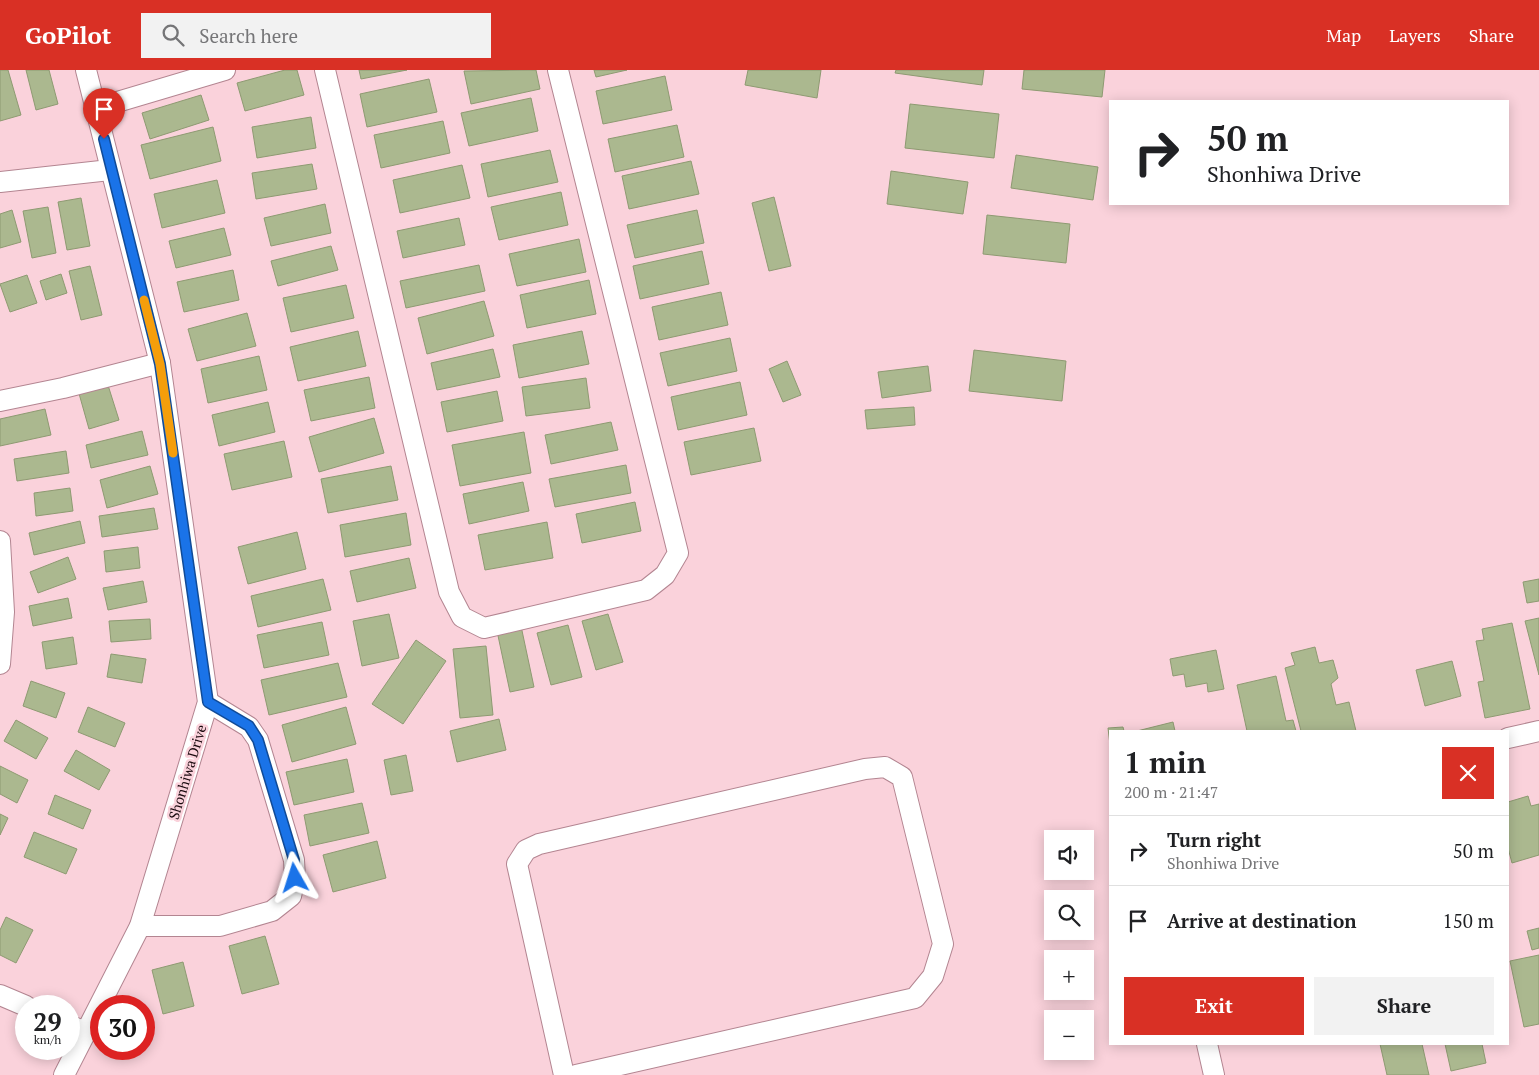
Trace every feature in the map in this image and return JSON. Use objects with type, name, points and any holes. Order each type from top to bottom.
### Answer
[{"type":"street","name":"Shonhiwa Drive","points":[[80,1026],[140,926],[208,702],[160,364],[86,70]]},
{"type":"street","points":[[97,108],[225,70]]},
{"type":"street","points":[[325,70],[449,592],[462,618],[484,628],[646,590],[665,575],[678,553],[558,70]]},
{"type":"street","points":[[0,182],[110,170]]},
{"type":"street","points":[[0,401],[63,388],[160,364]]},
{"type":"street","points":[[0,541],[4,612],[0,664]]},
{"type":"street","points":[[140,926],[220,926],[272,910],[291,896],[295,878],[294,860],[258,740],[249,726],[208,702]]},
{"type":"street","points":[[1509,738],[1539,731]]},
{"type":"street","points":[[564,1075],[517,864],[526,850],[539,844],[865,769],[885,767],[902,778],[943,944],[933,976],[915,998],[576,1075]]},
{"type":"street","points":[[0,995],[15,1001]]},
{"type":"street","points":[[1207,1045],[1214,1075]]},
{"type":"street","name":"Shonhiwa Drive","points":[[64,1075],[69,1060]]},
{"type":"building","points":[[0,70],[8,70],[21,115],[0,121]]},
{"type":"building","points":[[26,70],[49,70],[58,104],[36,110]]},
{"type":"building","points":[[285,70],[297,70],[304,95],[245,111],[237,83]]},
{"type":"building","points":[[359,70],[407,70],[361,79]]},
{"type":"building","points":[[536,70],[540,89],[471,104],[464,71]]},
{"type":"building","points":[[594,70],[627,70],[596,77]]},
{"type":"building","points":[[748,70],[821,70],[817,98],[745,85]]},
{"type":"building","points":[[896,70],[984,70],[982,85],[895,73]]},
{"type":"building","points":[[1024,70],[1105,70],[1102,97],[1022,89]]},
{"type":"building","points":[[665,76],[672,110],[603,124],[596,91]]},
{"type":"building","points":[[429,79],[437,112],[367,127],[360,94]]},
{"type":"building","points":[[201,95],[209,120],[150,139],[142,113]]},
{"type":"building","points":[[531,98],[538,131],[469,146],[461,113]]},
{"type":"building","points":[[910,104],[999,114],[994,158],[905,148]]},
{"type":"building","points":[[311,117],[316,148],[257,158],[252,127]]},
{"type":"building","points":[[443,121],[450,153],[381,168],[374,135]]},
{"type":"building","points":[[677,125],[684,157],[615,172],[608,139]]},
{"type":"building","points":[[213,127],[221,161],[150,179],[141,145]]},
{"type":"building","points":[[550,150],[558,182],[488,197],[481,164]]},
{"type":"building","points":[[1016,155],[1098,167],[1093,200],[1011,188]]},
{"type":"building","points":[[691,161],[699,194],[629,209],[622,176]]},
{"type":"building","points":[[312,164],[317,189],[256,199],[252,173]]},
{"type":"building","points":[[462,165],[470,198],[400,213],[393,180]]},
{"type":"building","points":[[891,171],[968,182],[963,214],[887,204]]},
{"type":"building","points":[[217,180],[225,213],[162,228],[154,194]]},
{"type":"building","points":[[561,192],[568,225],[499,240],[491,207]]},
{"type":"building","points":[[774,197],[791,266],[769,271],[752,203]]},
{"type":"building","points":[[81,198],[90,246],[67,250],[58,202]]},
{"type":"building","points":[[325,204],[331,233],[271,246],[264,218]]},
{"type":"building","points":[[48,207],[56,253],[32,258],[23,211]]},
{"type":"building","points":[[12,210],[21,242],[0,248],[0,214]]},
{"type":"building","points":[[697,210],[704,243],[635,258],[627,225]]},
{"type":"building","points":[[987,215],[1070,224],[1066,263],[983,254]]},
{"type":"building","points":[[459,218],[465,245],[403,258],[397,231]]},
{"type":"building","points":[[224,228],[231,255],[176,268],[169,241]]},
{"type":"building","points":[[579,239],[586,272],[517,286],[509,254]]},
{"type":"building","points":[[331,246],[338,270],[278,286],[271,261]]},
{"type":"building","points":[[702,251],[709,284],[640,299],[633,266]]},
{"type":"building","points":[[479,265],[485,291],[406,308],[400,281]]},
{"type":"building","points":[[90,266],[102,315],[81,320],[69,271]]},
{"type":"building","points":[[233,270],[239,300],[184,312],[177,282]]},
{"type":"building","points":[[61,274],[67,293],[46,300],[40,281]]},
{"type":"building","points":[[27,275],[37,303],[10,312],[0,284]]},
{"type":"building","points":[[589,280],[596,314],[527,328],[520,295]]},
{"type":"building","points":[[346,285],[354,318],[291,332],[283,298]]},
{"type":"building","points":[[721,292],[728,325],[659,340],[652,307]]},
{"type":"building","points":[[484,301],[494,336],[427,354],[418,318]]},
{"type":"building","points":[[247,313],[256,346],[197,361],[188,329]]},
{"type":"building","points":[[358,331],[366,366],[298,381],[290,347]]},
{"type":"building","points":[[582,331],[589,364],[519,378],[513,345]]},
{"type":"building","points":[[730,338],[737,371],[668,386],[660,353]]},
{"type":"building","points":[[493,349],[500,377],[437,390],[431,363]]},
{"type":"building","points":[[974,350],[1066,361],[1062,401],[969,391]]},
{"type":"building","points":[[259,356],[267,390],[208,403],[201,369]]},
{"type":"building","points":[[787,361],[801,395],[783,402],[769,369]]},
{"type":"building","points":[[928,366],[931,391],[882,398],[878,372]]},
{"type":"building","points":[[369,377],[375,408],[311,421],[304,390]]},
{"type":"building","points":[[586,378],[590,408],[526,416],[522,387]]},
{"type":"building","points":[[107,382],[119,420],[89,429],[78,390]]},
{"type":"building","points":[[740,382],[747,415],[678,430],[671,397]]},
{"type":"building","points":[[497,391],[503,421],[447,432],[441,402]]},
{"type":"building","points":[[268,402],[275,432],[219,446],[212,415]]},
{"type":"building","points":[[914,407],[915,425],[867,429],[865,410]]},
{"type":"building","points":[[45,409],[51,435],[0,446],[0,419]]},
{"type":"building","points":[[374,418],[384,453],[319,472],[309,437]]},
{"type":"building","points":[[611,422],[618,450],[551,464],[545,435]]},
{"type":"building","points":[[754,428],[761,461],[691,475],[684,442]]},
{"type":"building","points":[[142,431],[148,455],[91,468],[86,445]]},
{"type":"building","points":[[524,432],[531,473],[460,486],[452,445]]},
{"type":"building","points":[[284,441],[292,477],[232,490],[224,454]]},
{"type":"building","points":[[66,451],[69,473],[17,481],[14,459]]},
{"type":"building","points":[[626,465],[631,493],[555,507],[549,479]]},
{"type":"building","points":[[150,466],[158,494],[107,508],[100,480]]},
{"type":"building","points":[[391,466],[398,500],[328,513],[321,479]]},
{"type":"building","points":[[523,482],[529,511],[469,524],[463,494]]},
{"type":"building","points":[[70,488],[73,511],[36,516],[34,493]]},
{"type":"building","points":[[635,502],[641,531],[582,543],[576,514]]},
{"type":"building","points":[[154,508],[158,529],[102,537],[99,516]]},
{"type":"building","points":[[406,513],[411,545],[345,557],[340,525]]},
{"type":"building","points":[[80,521],[85,543],[34,555],[29,533]]},
{"type":"building","points":[[547,522],[553,558],[485,570],[478,535]]},
{"type":"building","points":[[297,532],[306,569],[248,584],[238,547]]},
{"type":"building","points":[[138,547],[140,568],[106,572],[104,551]]},
{"type":"building","points":[[68,557],[76,579],[38,593],[30,572]]},
{"type":"building","points":[[409,558],[416,588],[357,602],[350,571]]},
{"type":"building","points":[[323,579],[331,610],[258,627],[251,596]]},
{"type":"building","points":[[1539,579],[1539,601],[1527,603],[1523,582]]},
{"type":"building","points":[[143,581],[147,602],[108,610],[103,588]]},
{"type":"building","points":[[68,598],[72,618],[33,626],[29,606]]},
{"type":"building","points":[[389,614],[399,658],[362,666],[353,621]]},
{"type":"building","points":[[608,614],[623,662],[596,670],[582,621]]},
{"type":"building","points":[[1539,618],[1539,675],[1525,621]]},
{"type":"building","points":[[150,619],[151,639],[111,642],[109,621]]},
{"type":"building","points":[[322,622],[329,655],[264,668],[257,635]]},
{"type":"building","points":[[1512,623],[1530,709],[1485,718],[1478,682],[1484,681],[1476,641],[1484,640],[1482,629]]},
{"type":"building","points":[[568,625],[582,677],[551,685],[537,633]]},
{"type":"building","points":[[521,626],[534,687],[510,692],[497,631]]},
{"type":"building","points":[[73,637],[77,664],[46,669],[42,642]]},
{"type":"building","points":[[416,640],[446,661],[403,724],[372,704]]},
{"type":"building","points":[[486,646],[493,715],[460,718],[453,649]]},
{"type":"building","points":[[1315,647],[1319,663],[1333,660],[1338,678],[1331,684],[1336,705],[1349,702],[1356,730],[1301,730],[1285,668],[1295,665],[1291,653]]},
{"type":"building","points":[[1216,650],[1224,689],[1208,692],[1207,683],[1186,687],[1184,674],[1173,676],[1170,659]]},
{"type":"building","points":[[111,654],[146,659],[142,683],[107,677]]},
{"type":"building","points":[[1452,661],[1461,696],[1425,706],[1416,670]]},
{"type":"building","points":[[338,663],[347,697],[269,715],[261,680]]},
{"type":"building","points":[[1276,676],[1286,721],[1293,720],[1296,730],[1247,730],[1237,685]]},
{"type":"building","points":[[31,681],[65,693],[56,718],[23,706]]},
{"type":"building","points":[[88,707],[125,723],[115,747],[78,732]]},
{"type":"building","points":[[346,707],[356,744],[292,762],[282,725]]},
{"type":"building","points":[[499,719],[506,750],[457,762],[450,731]]},
{"type":"building","points":[[16,720],[48,738],[36,759],[4,741]]},
{"type":"building","points":[[1173,722],[1175,730],[1141,730]]},
{"type":"building","points":[[1123,727],[1124,730],[1109,730],[1109,736],[1108,728]]},
{"type":"building","points":[[76,750],[110,770],[99,790],[64,771]]},
{"type":"building","points":[[406,755],[413,791],[391,795],[384,760]]},
{"type":"building","points":[[347,759],[354,792],[294,805],[286,772]]},
{"type":"building","points":[[0,766],[28,780],[17,803],[0,794]]},
{"type":"building","points":[[55,795],[91,810],[83,829],[48,814]]},
{"type":"building","points":[[1528,796],[1531,806],[1539,804],[1539,855],[1512,863],[1509,852],[1509,802]]},
{"type":"building","points":[[362,803],[369,833],[310,846],[304,815]]},
{"type":"building","points":[[0,814],[8,818],[0,835]]},
{"type":"building","points":[[34,832],[77,849],[66,874],[24,857]]},
{"type":"building","points":[[377,841],[386,878],[333,892],[323,855]]},
{"type":"building","points":[[6,917],[33,930],[16,963],[0,955],[0,930]]},
{"type":"building","points":[[1539,928],[1539,948],[1532,950],[1527,931]]},
{"type":"building","points":[[265,936],[279,984],[242,994],[229,946]]},
{"type":"building","points":[[1539,955],[1539,1024],[1524,1027],[1510,961]]},
{"type":"building","points":[[183,962],[194,1006],[163,1014],[152,970]]},
{"type":"building","points":[[1380,1045],[1422,1045],[1429,1075],[1387,1075]]},
{"type":"building","points":[[1445,1045],[1482,1045],[1486,1063],[1451,1071]]},
{"type":"slow traffic","points":[[144,300],[160,364],[173,453]]},
{"type":"route","points":[[104,139],[110,170],[160,364],[197,612],[208,702],[249,726],[258,740],[294,860],[295,878]]}]
